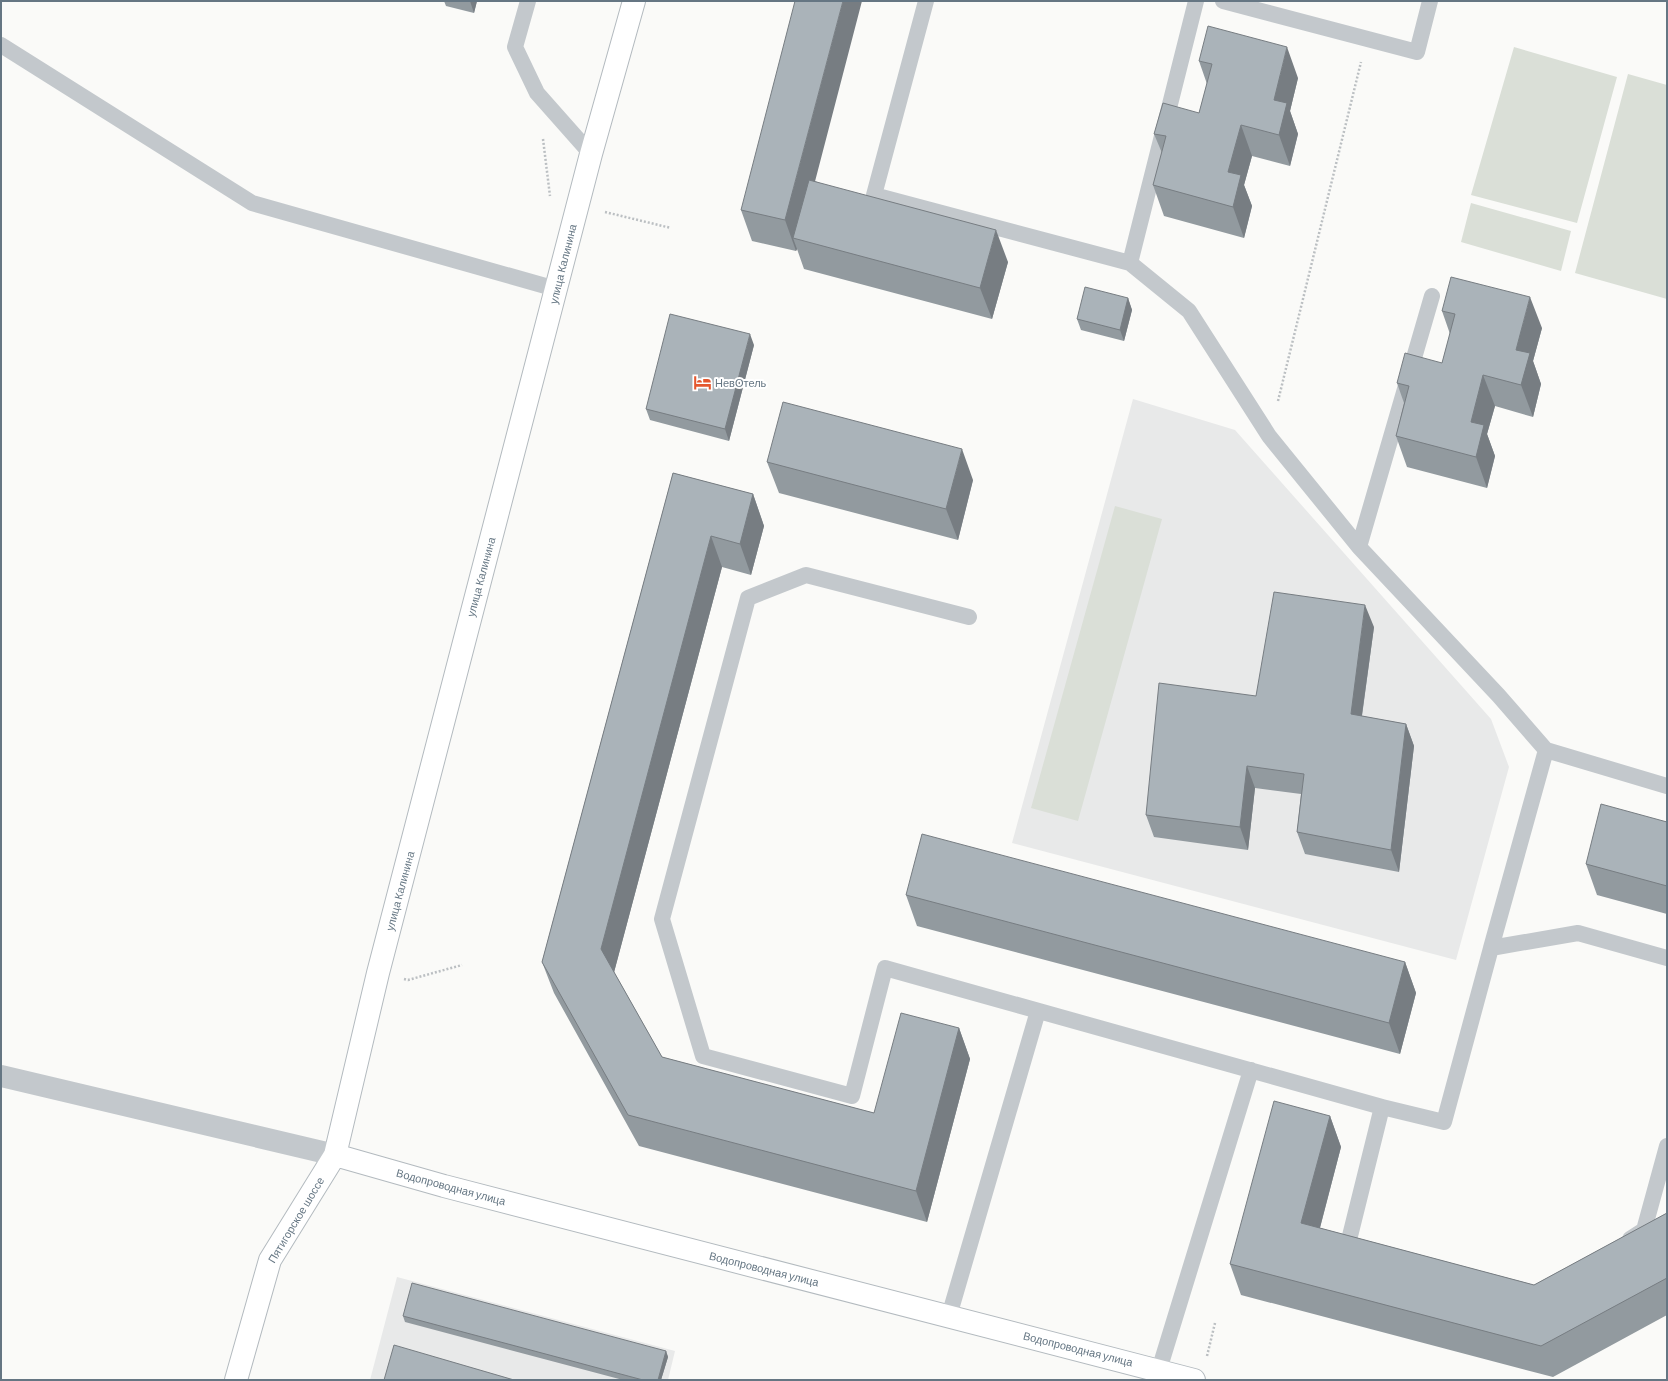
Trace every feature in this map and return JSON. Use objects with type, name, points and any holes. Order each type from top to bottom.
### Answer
[{"type":"main road","name":"улица Калинина","points":[[335,1155],[378,972],[591,154],[634,1]]},
{"type":"main road","name":"Водопроводная улица","points":[[335,1155],[444,1186],[1194,1380]]},
{"type":"main road","name":"Пятигорское шоссе","points":[[236,1380],[270,1260],[335,1155]]},
{"type":"street","points":[[2,1079],[335,1155]]},
{"type":"lane","points":[[528,1],[515,47],[537,92],[591,154]]},
{"type":"lane","points":[[926,1],[874,195],[1130,263],[1189,311],[1270,436],[1358,547],[1499,696],[1546,750],[1667,786]]},
{"type":"lane","points":[[1130,263],[1196,1]]},
{"type":"lane","points":[[1223,1],[1417,52],[1430,1]]},
{"type":"lane","points":[[1,45],[252,203],[556,289]]},
{"type":"lane","points":[[1358,547],[1432,296]]},
{"type":"lane","points":[[969,617],[806,575],[748,598],[662,919],[703,1056],[852,1096],[885,968],[1382,1107],[1444,1122],[1546,750]]},
{"type":"lane","points":[[1491,948],[1578,933],[1667,958]]},
{"type":"lane","points":[[949,1316],[1038,1011]]},
{"type":"lane","points":[[1159,1370],[1251,1070]]},
{"type":"lane","points":[[1370,1251],[1348,1244],[1382,1107]]},
{"type":"lane","points":[[1617,1248],[1644,1230],[1667,1146]]},
{"type":"path","points":[[1270,436],[1367,39]]},
{"type":"path","points":[[378,972],[408,980],[462,965]]},
{"type":"path","points":[[1207,1359],[1215,1323]]},
{"type":"shaded area","points":[[1514,47],[1617,77],[1577,223],[1471,195]]},
{"type":"shaded area","points":[[1628,74],[1667,85],[1667,299],[1575,273]]},
{"type":"shaded area","points":[[1471,203],[1571,231],[1561,271],[1461,242]]},
{"type":"shaded area","points":[[1133,399],[1235,430],[1491,719],[1509,767],[1456,960],[1012,843]]},
{"type":"shaded area","points":[[1115,506],[1162,519],[1078,821],[1031,808]]},
{"type":"shaded area","points":[[397,1277],[675,1351],[668,1380],[370,1380]]},
{"type":"building","points":[[795,1],[843,1],[785,220],[741,210]]},
{"type":"building","points":[[1208,26],[1287,47],[1274,100],[1287,103],[1279,135],[1241,125],[1228,172],[1241,175],[1233,207],[1153,185],[1166,136],[1154,134],[1163,103],[1199,113],[1212,64],[1199,61]]},
{"type":"building","points":[[809,180],[996,230],[980,288],[793,238]]},
{"type":"building","points":[[1451,277],[1530,297],[1516,350],[1530,353],[1521,385],[1483,375],[1471,422],[1484,425],[1476,457],[1396,436],[1409,386],[1397,383],[1405,353],[1442,363],[1455,314],[1442,311]]},
{"type":"building","points":[[1085,287],[1128,298],[1120,330],[1077,319]]},
{"type":"building","name":"НевОтель","points":[[670,314],[750,334],[725,429],[646,409]]},
{"type":"building","points":[[783,402],[962,449],[946,509],[767,462]]},
{"type":"building","points":[[673,473],[753,494],[740,544],[711,536],[601,949],[662,1057],[874,1113],[901,1013],[959,1028],[916,1191],[628,1115],[542,962]]},
{"type":"building","points":[[1274,592],[1365,605],[1351,714],[1406,724],[1391,850],[1297,832],[1304,774],[1247,766],[1240,827],[1146,815],[1159,683],[1256,696]]},
{"type":"building","points":[[1601,804],[1667,822],[1667,886],[1586,864]]},
{"type":"building","points":[[922,834],[1405,962],[1389,1023],[906,895]]},
{"type":"building","points":[[1274,1101],[1330,1116],[1301,1223],[1534,1285],[1667,1213],[1667,1278],[1541,1346],[1230,1264]]},
{"type":"building","points":[[412,1283],[666,1351],[658,1380],[643,1380],[403,1316]]},
{"type":"building","points":[[394,1345],[514,1380],[384,1380]]},
{"type":"place","name":"НевОтель","points":[[702,383]]}]
